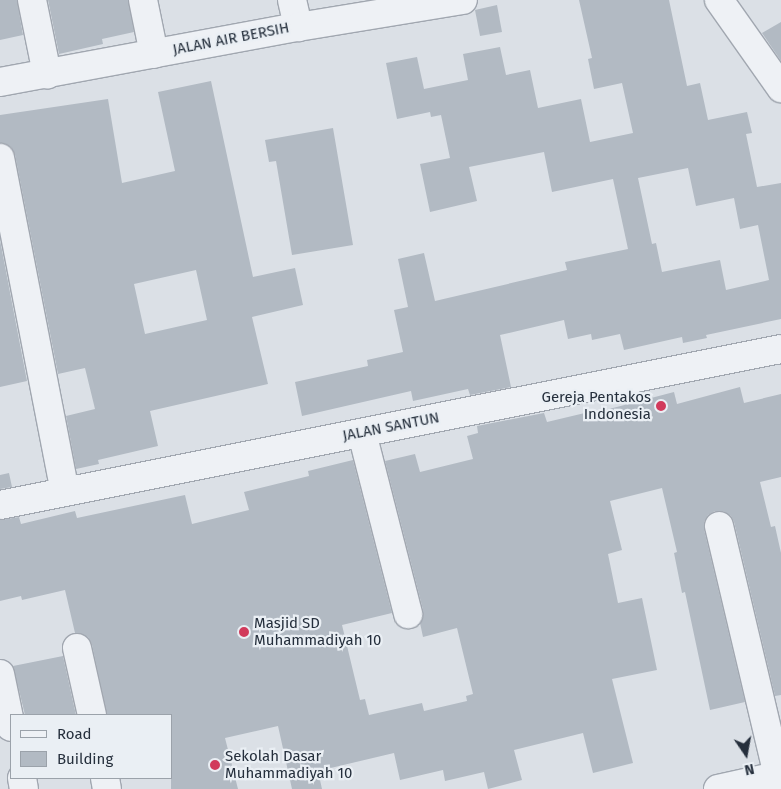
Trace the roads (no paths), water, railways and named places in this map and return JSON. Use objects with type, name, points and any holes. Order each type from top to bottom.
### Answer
[{"type":"street","points":[[32,0],[47,74]]},
{"type":"street","points":[[143,0],[154,54]]},
{"type":"street","points":[[292,0],[298,27]]},
{"type":"street","name":"JALAN AIR BERSIH","points":[[0,82],[298,27],[463,0]]},
{"type":"street","points":[[719,0],[781,88]]},
{"type":"street","points":[[0,158],[65,492]]},
{"type":"street","name":"JALAN SANTUN","points":[[0,505],[781,349]]},
{"type":"street","points":[[362,433],[408,614]]},
{"type":"street","points":[[718,789],[779,775],[719,526]]},
{"type":"street","points":[[77,648],[92,714]]},
{"type":"street","points":[[0,674],[10,722]]},
{"type":"place","name":"Gereja Pentakos Indonesia","points":[[661,406]]},
{"type":"place","name":"Masjid SD Muhammadiyah 10","points":[[244,632]]},
{"type":"place","name":"Sekolah Dasar Muhammadiyah 10","points":[[215,765]]}]
